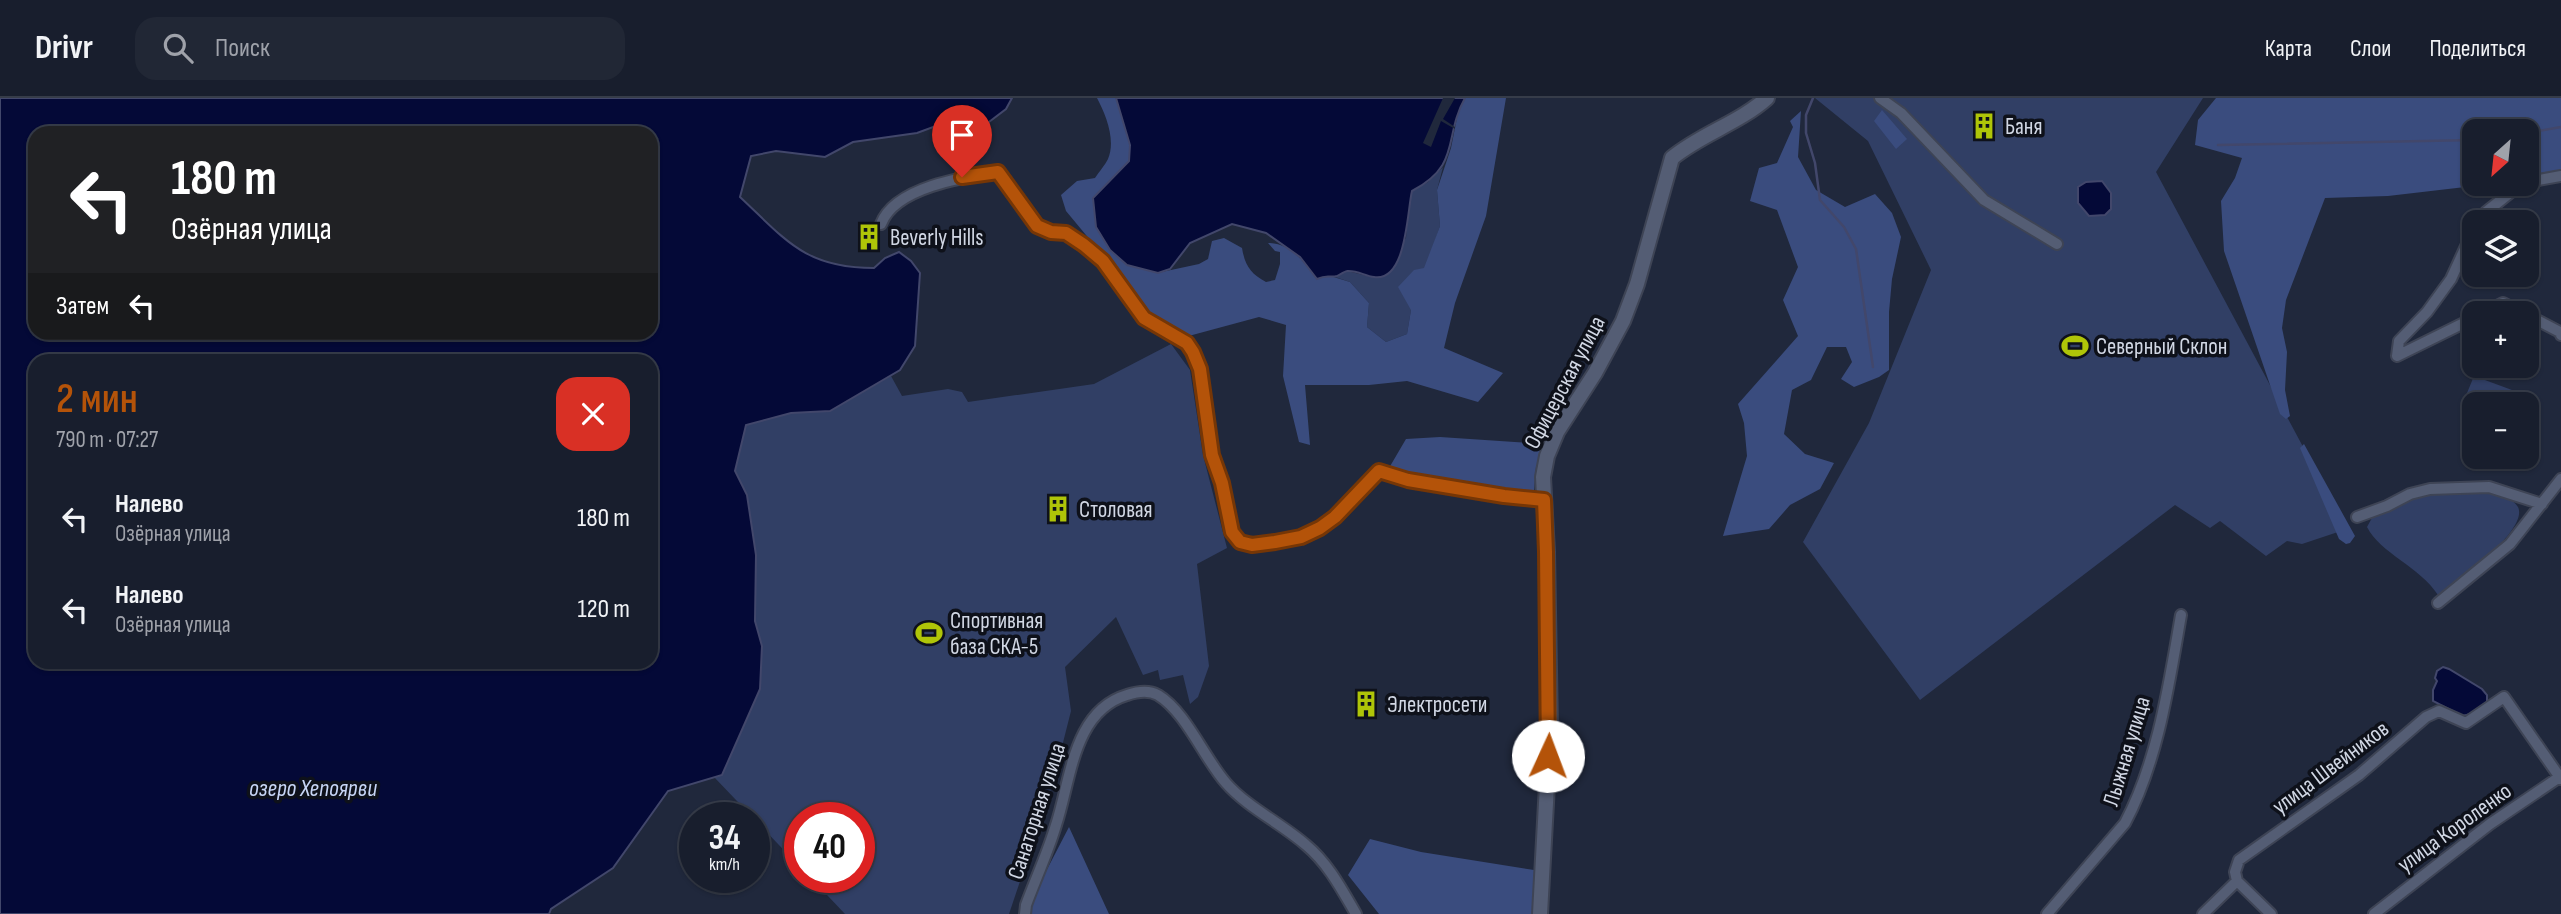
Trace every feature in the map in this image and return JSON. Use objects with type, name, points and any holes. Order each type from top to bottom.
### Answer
[{"type":"street","name":"Офицерская улица","points":[[1539,914],[1550,729],[1543,477],[1547,456],[1558,432],[1595,373],[1623,321],[1637,284],[1672,158],[1768,98]]},
{"type":"street","points":[[1880,98],[1901,113],[1984,200],[2057,244]]},
{"type":"street","points":[[881,223],[896,204],[924,189],[962,177],[998,172],[1037,226],[1051,232],[1066,233],[1103,261],[1144,318],[1187,343],[1193,352],[1200,369],[1212,455],[1222,483],[1232,532],[1240,542],[1252,545],[1301,537],[1320,528],[1343,510],[1379,471],[1408,480],[1544,500]]},
{"type":"street","points":[[2539,180],[2561,176]]},
{"type":"street","points":[[2488,210],[2506,196]]},
{"type":"street","points":[[2462,255],[2451,279],[2427,312],[2399,341],[2397,356],[2462,323]]},
{"type":"street","points":[[2539,321],[2561,332]]},
{"type":"street","points":[[2357,517],[2410,494],[2430,489],[2489,487],[2542,504]]},
{"type":"street","points":[[2438,603],[2510,544],[2559,487]]},
{"type":"street","name":"Лыжная улица","points":[[2047,914],[2125,823],[2133,808],[2162,711],[2181,615]]},
{"type":"street","name":"Санаторная улица","points":[[1025,914],[1057,824],[1075,754],[1085,729],[1101,710],[1117,698],[1135,692],[1154,692],[1178,715],[1227,784],[1307,845],[1332,875],[1356,914]]},
{"type":"street","name":"улица Швейников","points":[[2203,914],[2236,881],[2235,872],[2239,860],[2359,775],[2426,717],[2439,711],[2466,723],[2482,715],[2504,697],[2561,777]]},
{"type":"street","name":"улица Короленко","points":[[2374,914],[2490,824],[2561,777]]},
{"type":"street","points":[[2236,881],[2271,914]]},
{"type":"shaded area","points":[[1097,98],[1116,98],[1130,145],[1129,161],[1093,198],[1096,227],[1127,265],[1157,273],[1199,264],[1208,259],[1212,241],[1224,238],[1242,248],[1250,269],[1266,282],[1275,280],[1280,264],[1280,252],[1275,251],[1268,243],[1284,246],[1307,266],[1317,279],[1327,275],[1350,282],[1369,303],[1367,327],[1386,342],[1407,334],[1411,310],[1398,287],[1414,270],[1424,268],[1440,226],[1437,190],[1451,148],[1459,108],[1465,98],[1506,98],[1486,216],[1455,303],[1444,348],[1503,373],[1478,402],[1407,381],[1369,385],[1305,385],[1310,445],[1299,442],[1283,376],[1286,325],[1259,317],[1185,337],[1150,312],[1066,211],[1061,195],[1077,181],[1095,178],[1110,152],[1109,128]]},
{"type":"shaded area","name":"Северный Склон","points":[[1815,98],[2203,98],[2156,172],[2347,529],[2302,544],[2287,541],[2266,556],[2220,521],[2210,528],[2175,505],[1920,700],[1803,542],[1869,423],[1931,270],[1868,141]]},
{"type":"shaded area","points":[[2216,98],[2561,98],[2561,174],[2539,177],[2539,119],[2462,119],[2462,187],[2388,196],[2325,198],[2286,300],[2282,328],[2287,352],[2285,390],[2290,416],[2286,419],[2280,414],[2224,251],[2221,201],[2235,178],[2242,158],[2195,145],[2198,120]]},
{"type":"shaded area","points":[[1882,110],[1907,139],[1896,149],[1874,121]]},
{"type":"shaded area","points":[[1801,111],[1798,157],[1816,190],[1845,207],[1875,194],[1892,213],[1901,237],[1892,279],[1889,312],[1889,370],[1854,387],[1841,379],[1852,362],[1846,347],[1827,347],[1811,380],[1792,390],[1784,434],[1805,454],[1834,463],[1820,489],[1790,505],[1769,529],[1723,536],[1747,456],[1744,423],[1738,404],[1798,336],[1783,300],[1798,267],[1777,210],[1750,201],[1759,168],[1777,163],[1793,127],[1790,121]]},
{"type":"shaded area","points":[[1443,167],[1437,190],[1440,226],[1411,310],[1407,334],[1386,342],[1367,327],[1369,303],[1350,282],[1335,277],[1347,271],[1376,278],[1406,238],[1412,191],[1428,182]]},
{"type":"shaded area","name":"Спортивная база СКА-5","points":[[1171,344],[1190,370],[1203,455],[1227,548],[1197,564],[1209,666],[1198,697],[1190,704],[1183,675],[1160,680],[1158,670],[1143,675],[1116,617],[1065,667],[1071,711],[1052,786],[1009,914],[845,914],[825,893],[875,893],[875,802],[784,802],[784,850],[770,836],[770,802],[738,802],[714,777],[722,775],[762,646],[755,621],[756,555],[747,495],[735,471],[746,425],[791,413],[830,411],[891,376],[902,396],[948,389],[962,392],[968,402],[1094,384]]},
{"type":"shaded area","points":[[2473,378],[2512,390],[2511,392],[2467,392]]},
{"type":"shaded area","points":[[1440,437],[1546,444],[1536,467],[1534,491],[1468,484],[1389,468],[1406,439]]},
{"type":"shaded area","points":[[2304,444],[2355,536],[2350,543],[2346,544],[2339,539],[2300,448]]},
{"type":"shaded area","points":[[2490,491],[2516,504],[2519,517],[2503,542],[2442,595],[2438,595],[2421,576],[2381,545],[2367,527],[2373,516],[2411,495]]},
{"type":"shaded area","points":[[1069,827],[1109,914],[1028,914],[1028,906]]},
{"type":"shaded area","points":[[1370,839],[1421,852],[1534,870],[1533,914],[1379,914],[1348,875]]},
{"type":"water","name":"озеро Хепоярви","points":[[0,98],[1012,98],[1006,109],[985,125],[944,123],[917,133],[853,142],[825,157],[776,151],[751,156],[740,197],[798,249],[830,263],[850,267],[874,268],[885,258],[899,252],[911,261],[920,273],[915,346],[900,370],[830,411],[791,413],[746,425],[735,471],[747,495],[756,555],[755,621],[762,646],[760,689],[722,775],[668,791],[613,868],[551,909],[549,914],[0,914]]},
{"type":"water","points":[[1116,98],[1465,98],[1458,112],[1445,160],[1428,181],[1412,191],[1404,243],[1393,268],[1385,276],[1374,277],[1347,271],[1337,276],[1317,279],[1300,257],[1266,233],[1232,224],[1190,243],[1170,269],[1158,273],[1127,265],[1110,250],[1096,227],[1093,198],[1129,161],[1130,145]]},
{"type":"water","points":[[2102,181],[2111,193],[2111,209],[2105,215],[2089,216],[2078,203],[2078,187],[2086,182]]},
{"type":"water","points":[[2443,667],[2482,689],[2487,695],[2487,702],[2475,713],[2462,716],[2433,701],[2437,671]]},
{"type":"pier","points":[[1443,98],[1455,98],[1443,119],[1455,129],[1441,121],[1431,147],[1423,143]]},
{"type":"waterway","points":[[1813,98],[1806,115],[1806,133],[1815,163],[1820,200],[1844,227],[1856,249],[1873,367]]},
{"type":"waterway","points":[[2539,131],[2561,127]]},
{"type":"waterway","points":[[2218,145],[2462,140]]},
{"type":"place","name":"Баня","points":[[1984,126]]},
{"type":"place","name":"Beverly Hills","points":[[869,237]]},
{"type":"place","name":"Северный Склон","points":[[2075,346]]},
{"type":"place","name":"Столовая","points":[[1058,509]]},
{"type":"place","name":"Спортивная база СКА-5","points":[[929,633]]},
{"type":"place","name":"Электросети","points":[[1366,704]]},
{"type":"route","points":[[962,177],[998,172],[1037,226],[1051,232],[1066,233],[1084,245],[1103,261],[1144,318],[1187,343],[1200,369],[1212,455],[1222,483],[1232,532],[1240,542],[1252,545],[1275,542],[1301,537],[1320,528],[1358,495],[1379,471],[1408,480],[1544,500],[1550,729],[1548,756]]}]
